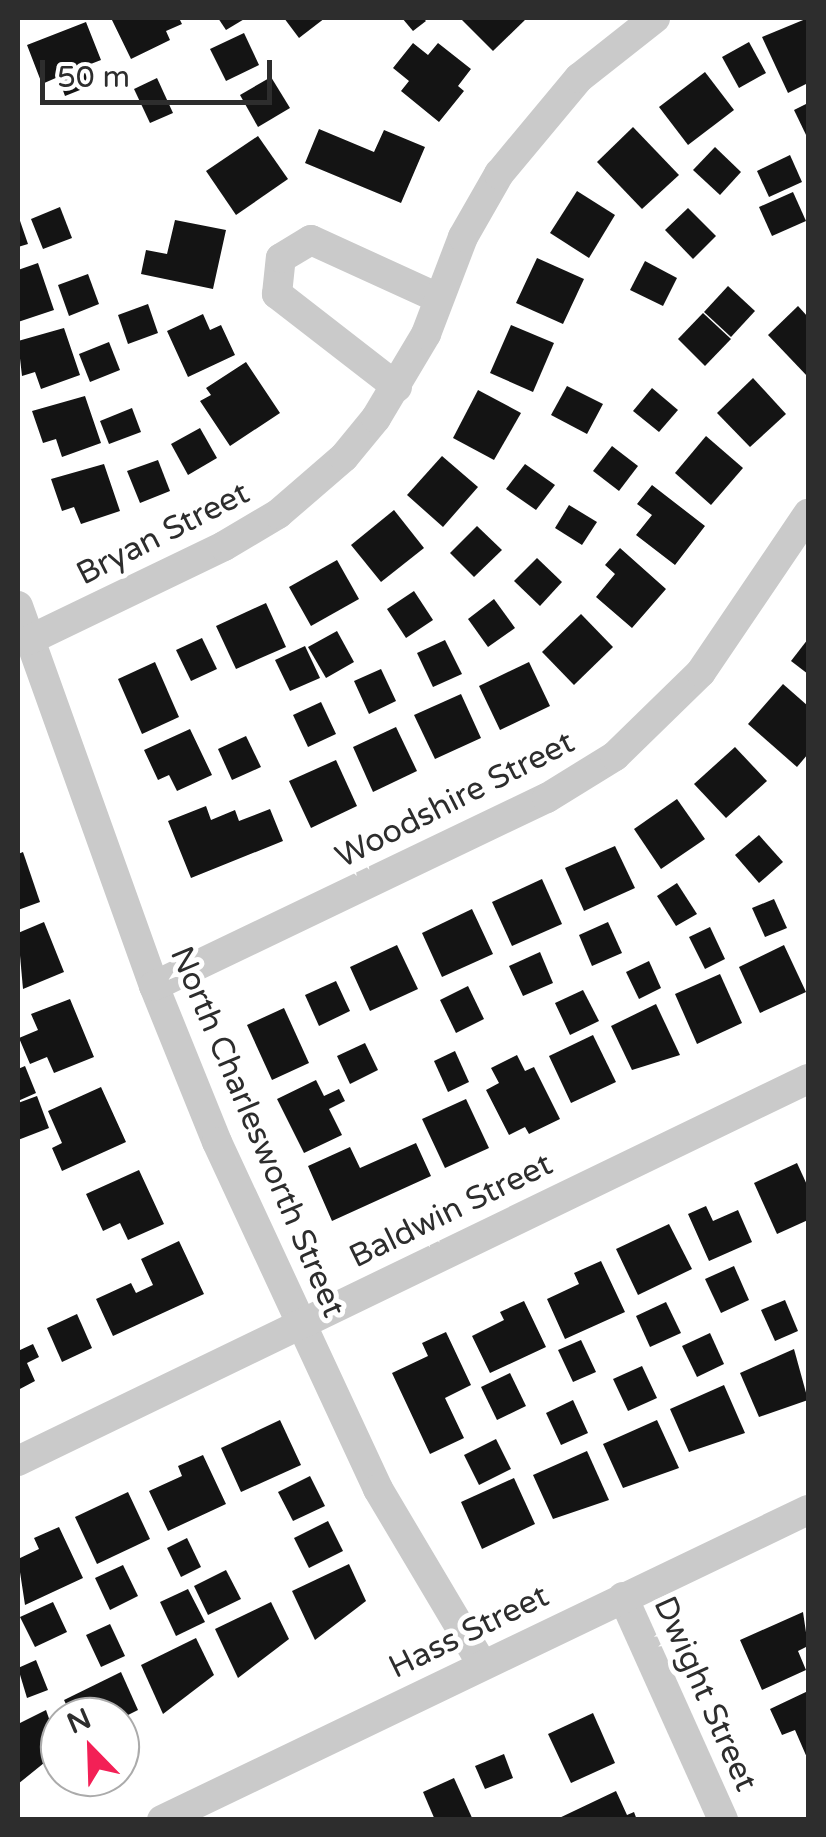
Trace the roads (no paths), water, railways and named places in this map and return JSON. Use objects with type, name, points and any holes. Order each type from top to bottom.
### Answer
[{"type":"street","name":"Bryan Street","points":[[30,640],[278,514],[344,456],[396,387],[472,221],[539,121],[579,78],[655,18]]},
{"type":"street","points":[[396,387],[277,294],[281,258],[311,240],[438,298]]},
{"type":"street","name":"Woodshire Street","points":[[154,986],[547,798],[615,756],[701,672],[808,514]]},
{"type":"street","name":"North Charlesworth Street","points":[[18,606],[154,986],[300,1322],[378,1489],[482,1664]]},
{"type":"street","name":"Baldwin Street","points":[[18,1461],[808,1079]]},
{"type":"street","name":"Hass Street","points":[[163,1819],[808,1510]]},
{"type":"street","name":"Dwight Street","points":[[623,1597],[724,1820]]}]
